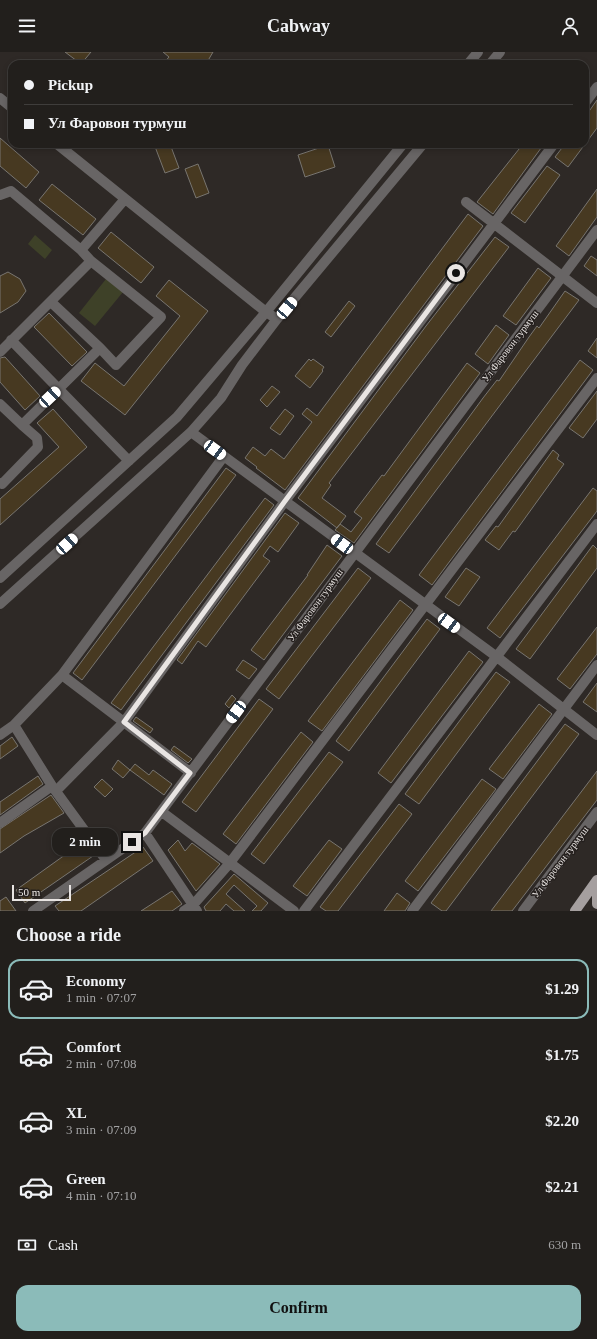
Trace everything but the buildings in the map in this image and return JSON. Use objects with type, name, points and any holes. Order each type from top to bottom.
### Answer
[{"type":"main road","points":[[575,911],[597,880]]},
{"type":"main road","points":[[597,887],[597,904]]},
{"type":"street","points":[[471,60],[478,52]]},
{"type":"street","points":[[493,60],[500,52]]},
{"type":"street","points":[[589,98],[597,87]]},
{"type":"street","points":[[0,98],[8,105]]},
{"type":"street","points":[[62,148],[266,312],[277,319]]},
{"type":"street","points":[[0,578],[177,417],[266,312],[400,148]]},
{"type":"street","points":[[0,604],[191,432],[221,398],[242,365],[277,319],[420,148]]},
{"type":"street","points":[[0,823],[54,788],[124,722],[285,501],[551,148]]},
{"type":"street","points":[[0,195],[11,191],[81,250],[91,261],[161,317],[116,365],[51,302]]},
{"type":"street","points":[[81,250],[125,198]]},
{"type":"street","points":[[466,202],[494,222],[597,303]]},
{"type":"street","name":"Ул Фаровон турмуш","points":[[33,911],[145,833],[354,552],[597,230]]},
{"type":"street","points":[[0,352],[91,261]]},
{"type":"street","points":[[12,340],[129,461]]},
{"type":"street","points":[[22,425],[100,348]]},
{"type":"street","points":[[184,911],[195,908],[597,378]]},
{"type":"street","points":[[0,404],[37,438],[38,447],[2,484],[0,483]]},
{"type":"street","points":[[191,432],[425,606],[497,657],[597,735]]},
{"type":"street","points":[[0,735],[14,725],[62,675],[224,456]]},
{"type":"street","points":[[304,911],[597,524]]},
{"type":"street","points":[[412,911],[597,666]]},
{"type":"street","points":[[62,675],[190,773]]},
{"type":"street","points":[[14,725],[54,788],[106,860]]},
{"type":"street","points":[[162,812],[229,864],[294,911]]},
{"type":"street","name":"Ул Фаровон турмуш","points":[[523,911],[597,812]]},
{"type":"street","points":[[145,833],[195,908]]},
{"type":"green space","points":[[35,235],[52,250],[45,259],[28,244]]},
{"type":"green space","points":[[106,279],[123,292],[95,326],[79,313]]},
{"type":"route","points":[[132,842],[145,833],[190,773],[124,722],[285,501],[456,273]]}]
